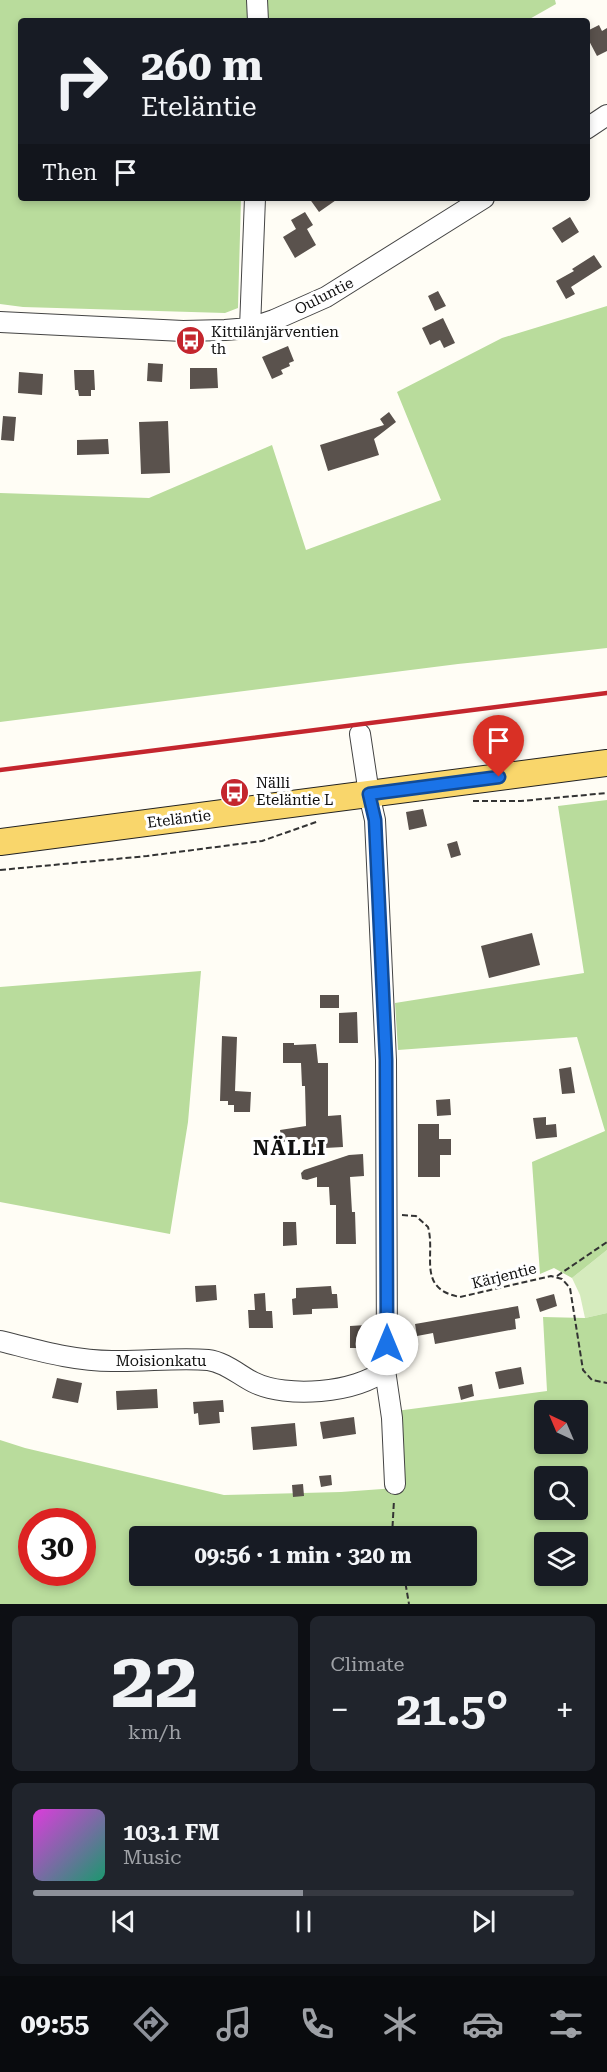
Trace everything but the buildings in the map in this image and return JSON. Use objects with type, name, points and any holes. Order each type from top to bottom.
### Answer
[{"type":"main road","name":"Eteläntie","points":[[0,842],[607,763]]},
{"type":"street","points":[[258,0],[258,18]]},
{"type":"street","points":[[590,126],[607,115]]},
{"type":"street","points":[[250,328],[255,201]]},
{"type":"street","name":"Ouluntie","points":[[0,322],[183,331],[250,328],[304,308],[326,297],[479,201]]},
{"type":"street","points":[[360,734],[375,820],[381,946],[386,1060],[387,1362],[385,1370],[392,1418],[394,1484]]},
{"type":"street","name":"Moisionkatu","points":[[0,1341],[77,1359],[211,1360],[264,1387],[298,1391],[343,1388],[372,1379],[385,1370]]},
{"type":"path","points":[[474,801],[521,801],[607,793]]},
{"type":"path","points":[[0,870],[147,856],[262,841],[323,820]]},
{"type":"path","name":"Kärjentie","points":[[387,1214],[416,1216],[425,1222],[429,1232],[431,1276],[438,1287],[452,1296],[460,1297],[546,1276],[557,1276],[565,1281],[570,1288],[583,1370],[592,1380],[607,1383]]},
{"type":"path","points":[[557,1276],[607,1242]]},
{"type":"path","points":[[392,1526],[394,1484]]},
{"type":"path","points":[[406,1586],[409,1604]]},
{"type":"green space","points":[[0,0],[555,0],[556,4],[531,18],[18,18],[18,201],[241,201],[238,308],[225,313],[23,307],[0,304]]},
{"type":"green space","points":[[607,306],[607,648],[458,664],[0,722],[0,493],[149,498],[272,445],[306,550],[441,500],[397,392],[502,338]]},
{"type":"green space","points":[[607,800],[607,1250],[572,1278],[554,1268],[540,1274],[532,1162],[605,1131],[577,1037],[398,1050],[395,1003],[584,973],[558,806]]},
{"type":"green space","points":[[201,971],[188,1122],[170,1234],[0,1202],[0,987]]},
{"type":"green space","points":[[607,1250],[607,1313],[585,1318],[580,1295],[572,1278]]},
{"type":"green space","points":[[607,1313],[607,1604],[0,1604],[0,1440],[25,1448],[224,1495],[396,1488],[396,1411],[547,1391],[543,1317],[585,1318]]},
{"type":"railway","points":[[0,770],[607,693]]},
{"type":"place","name":"Kittilänjärventien th","points":[[190,341]]},
{"type":"place","name":"Nälli Eteläntie L","points":[[235,792]]},
{"type":"district","name":"NÄLLI","points":[[290,1148]]},
{"type":"route","points":[[387,1344],[386,1060],[375,820],[369,794],[499,777]]}]
